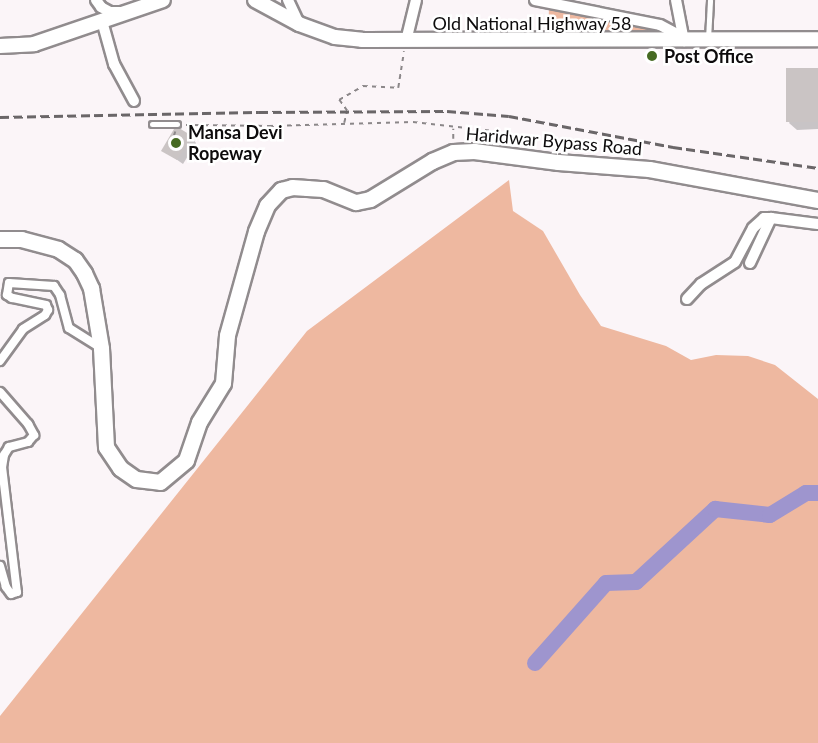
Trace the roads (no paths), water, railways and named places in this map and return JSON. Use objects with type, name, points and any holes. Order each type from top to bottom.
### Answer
[{"type":"main road","name":"Haridwar Bypass Road","points":[[0,239],[21,239],[58,249],[75,260],[91,288],[101,348],[106,447],[120,468],[136,479],[160,482],[186,460],[199,423],[223,383],[227,335],[256,231],[267,206],[281,190],[292,187],[322,189],[356,202],[370,200],[432,161],[453,152],[474,151],[558,162],[649,169],[818,200]]},
{"type":"street","points":[[96,0],[101,7],[110,12],[124,13]]},
{"type":"street","points":[[0,46],[34,44],[163,0]]},
{"type":"street","name":"Old National Highway 58","points":[[255,0],[299,24],[336,37],[406,41],[818,39]]},
{"type":"street","points":[[288,0],[299,24]]},
{"type":"street","points":[[406,41],[416,0]]},
{"type":"street","points":[[536,0],[660,25],[683,39]]},
{"type":"street","points":[[676,0],[683,39]]},
{"type":"street","points":[[102,21],[114,64],[134,101]]},
{"type":"street","points":[[687,299],[701,284],[735,262],[753,228],[760,220],[771,218],[818,224]]},
{"type":"street","points":[[750,263],[771,218]]},
{"type":"street","points":[[0,361],[23,329],[45,315],[48,310],[45,304],[7,295],[9,283],[54,286],[60,295],[69,328],[101,348]]},
{"type":"street","points":[[0,392],[28,424],[34,435],[28,442],[9,447],[4,455],[2,467],[17,592],[11,594],[6,587],[0,566]]},
{"type":"lane","points":[[708,41],[710,0]]},
{"type":"lane","points":[[152,124],[177,124]]},
{"type":"waterway","points":[[535,663],[606,583],[636,582],[715,509],[770,515],[806,493],[818,493]]},
{"type":"railway","points":[[0,117],[447,111],[509,116],[673,147],[818,168]]},
{"type":"place","name":"Post Office","points":[[652,56]]},
{"type":"place","name":"Mansa Devi Ropeway","points":[[176,143]]}]
